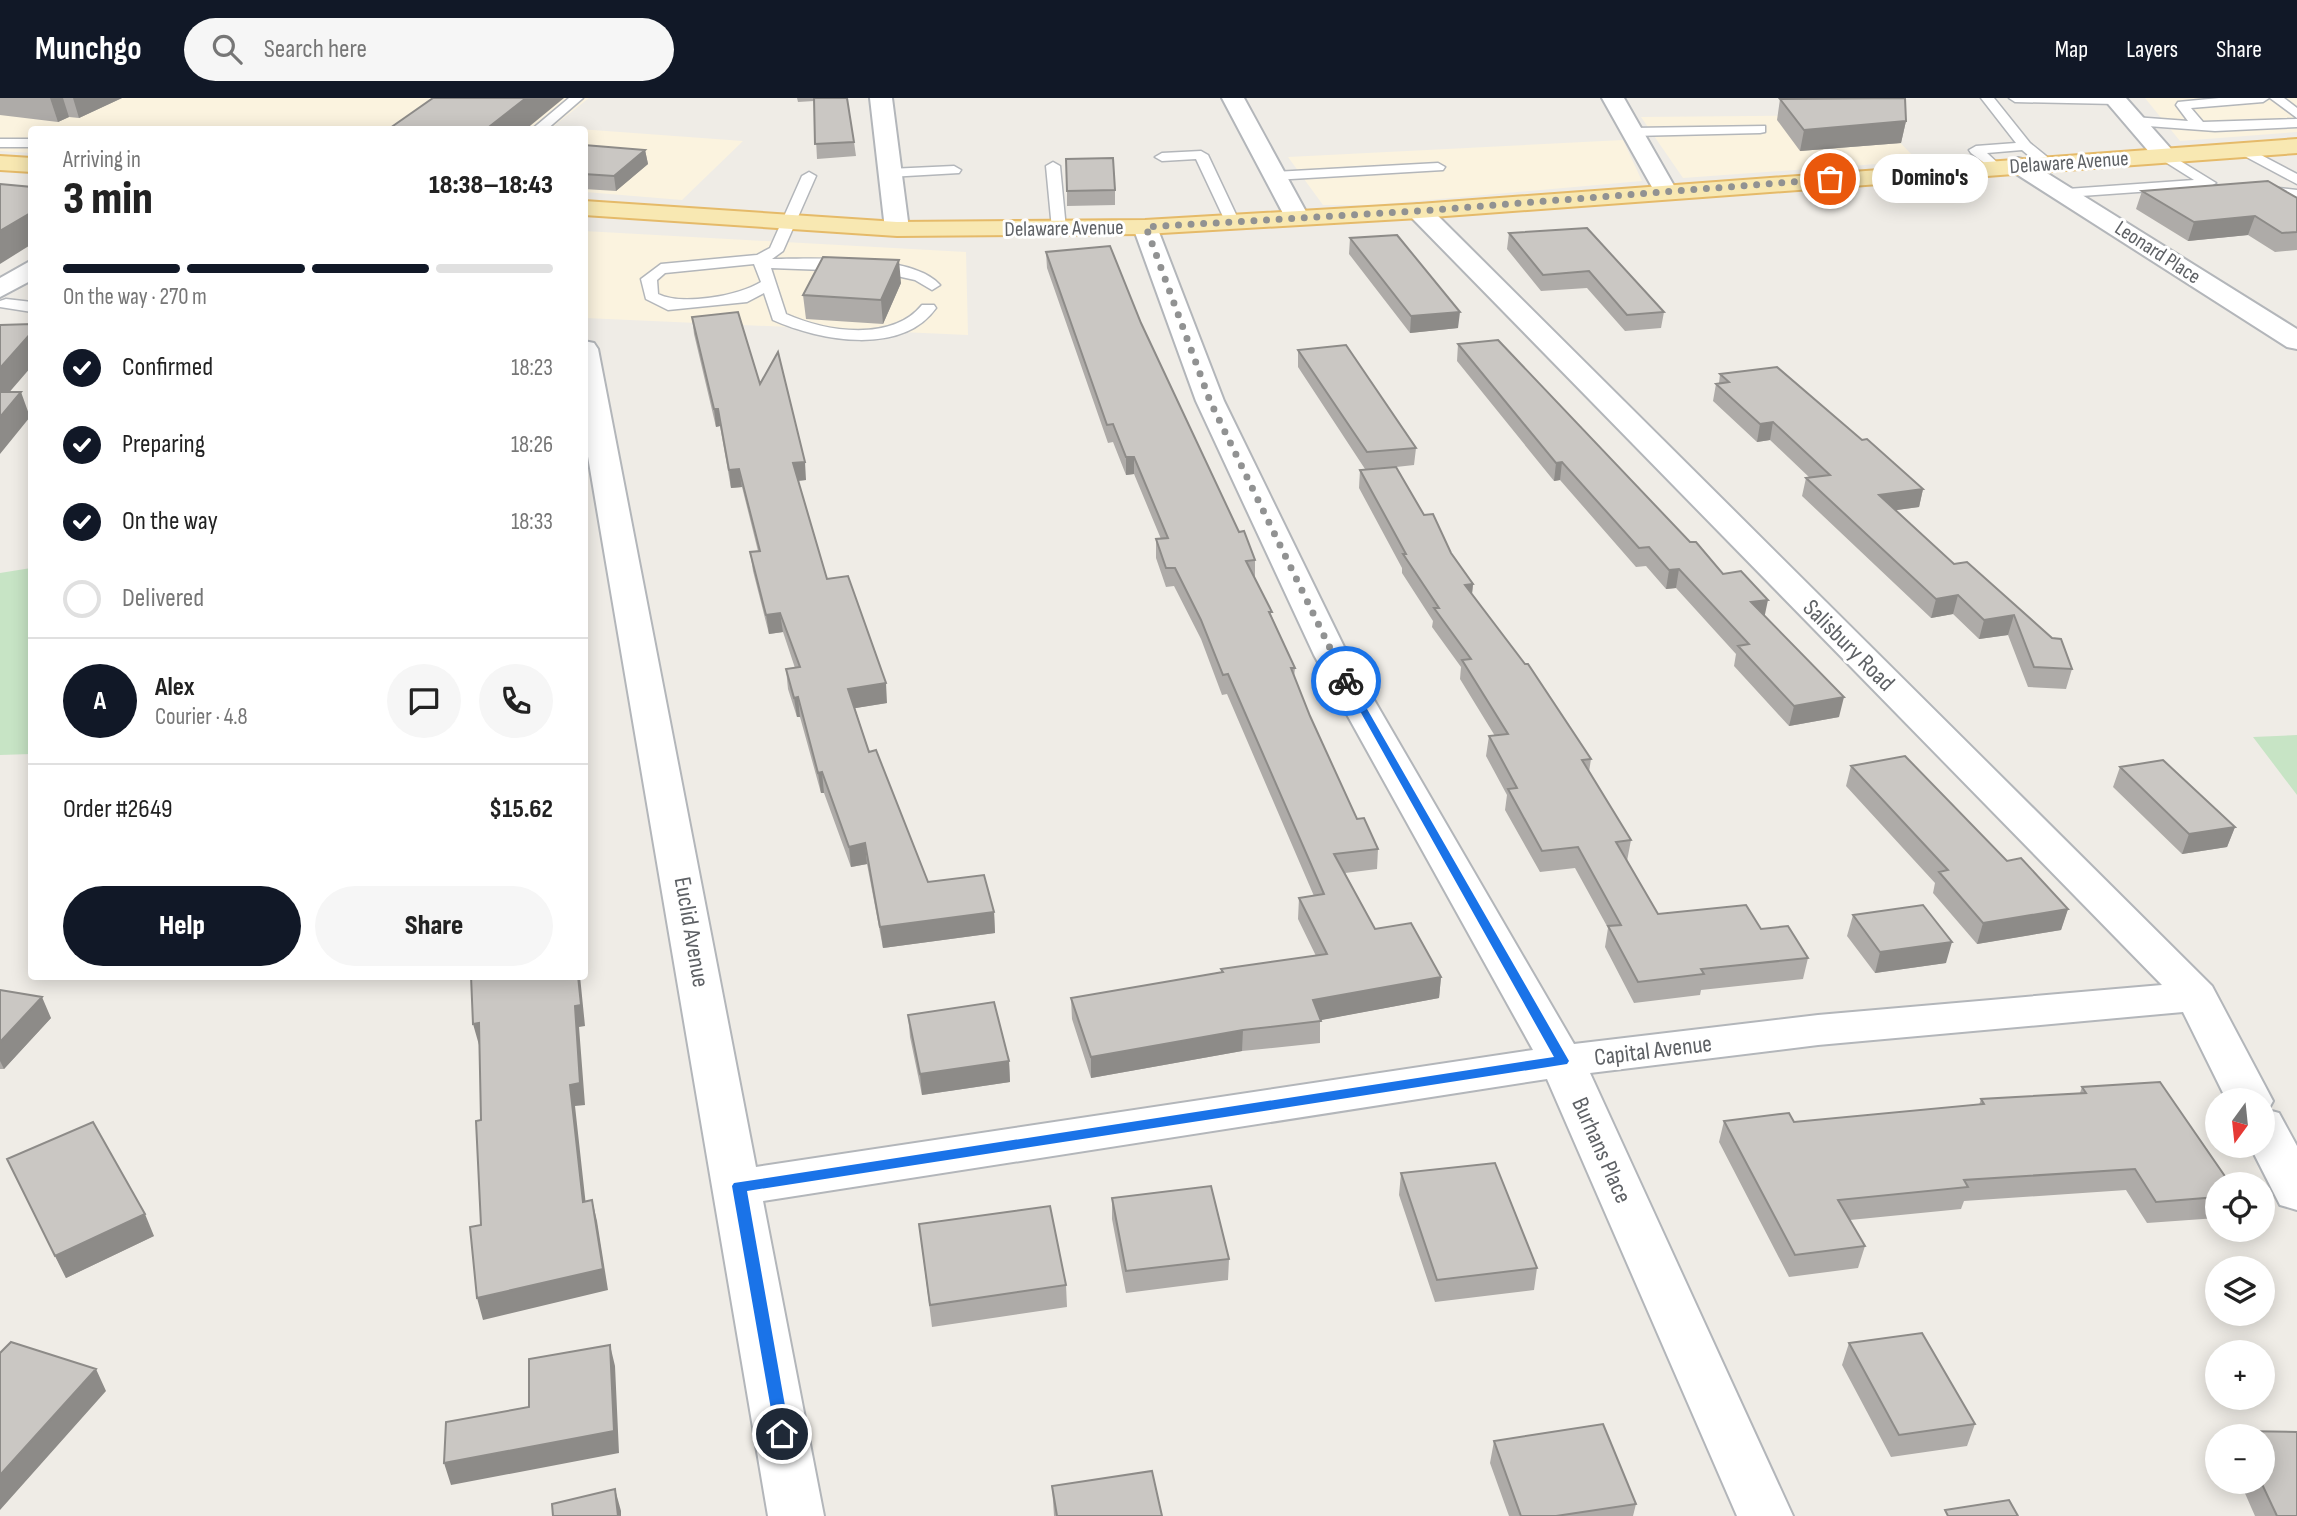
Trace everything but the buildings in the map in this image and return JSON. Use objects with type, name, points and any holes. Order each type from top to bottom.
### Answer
[{"type":"main road","name":"Delaware Avenue","points":[[588,208],[787,224],[897,229],[1146,227],[1419,211],[2013,159],[2046,163],[2297,146]]},
{"type":"main road","points":[[0,163],[28,165]]},
{"type":"street","points":[[881,98],[897,229]]},
{"type":"street","points":[[1233,98],[1298,219]]},
{"type":"street","points":[[1613,98],[1665,191]]},
{"type":"street","points":[[2115,99],[2164,155]]},
{"type":"street","name":"Leonard Place","points":[[2013,159],[2297,341]]},
{"type":"street","name":"Salisbury Road","points":[[1419,211],[2155,950],[2197,996],[2243,1088]]},
{"type":"street","name":"Burhans Place","points":[[1146,227],[1210,401],[1331,655],[1562,1061],[1765,1516]]},
{"type":"street","points":[[9,302],[28,274]]},
{"type":"street","points":[[9,302],[28,292]]},
{"type":"street","name":"Euclid Avenue","points":[[588,371],[739,1186],[796,1516]]},
{"type":"street","name":"Capital Avenue","points":[[739,1186],[1562,1061],[1818,1030],[2197,996]]},
{"type":"street","points":[[2275,1149],[2297,1192]]},
{"type":"lane","points":[[542,126],[577,98]]},
{"type":"lane","points":[[1987,98],[2013,159]]},
{"type":"lane","points":[[2015,98],[2115,99]]},
{"type":"lane","points":[[2199,126],[2176,111],[2173,104],[2175,101],[2216,98]]},
{"type":"lane","points":[[2199,126],[2182,105],[2263,98]]},
{"type":"lane","points":[[2276,98],[2297,114]]},
{"type":"lane","points":[[2134,121],[2199,126],[2297,122]]},
{"type":"lane","points":[[1632,132],[1760,129]]},
{"type":"lane","points":[[0,143],[28,143]]},
{"type":"lane","points":[[2242,149],[2297,180]]},
{"type":"lane","points":[[1162,157],[1201,155],[1233,223]]},
{"type":"lane","points":[[2164,155],[2209,183]]},
{"type":"lane","points":[[1053,166],[1059,229]]},
{"type":"lane","points":[[1274,176],[1438,167]]},
{"type":"lane","points":[[889,173],[954,170]]},
{"type":"lane","points":[[761,261],[776,251],[809,176]]},
{"type":"lane","points":[[2067,193],[2228,184]]},
{"type":"lane","points":[[2249,188],[2297,194]]},
{"type":"lane","points":[[761,261],[779,317],[793,325],[835,333],[864,334],[904,328],[924,318],[928,308]]},
{"type":"lane","points":[[769,284],[747,297],[668,304],[651,296],[649,279],[662,269],[761,261],[874,267],[909,272],[927,278],[932,285]]},
{"type":"shaded area","points":[[0,98],[589,98],[554,126],[28,126],[28,153],[0,151]]},
{"type":"shaded area","points":[[2145,98],[2297,98],[2297,132],[2180,141]]},
{"type":"shaded area","points":[[1873,115],[1918,161],[1683,178],[1641,117]]},
{"type":"shaded area","points":[[588,130],[743,141],[682,200],[588,192]]},
{"type":"shaded area","points":[[1623,140],[1642,181],[1372,205],[1323,205],[1288,157]]},
{"type":"shaded area","points":[[588,231],[966,252],[968,335],[588,318]]},
{"type":"green space","points":[[28,568],[28,754],[0,755],[0,573]]},
{"type":"green space","points":[[2297,735],[2297,795],[2253,737]]},
{"type":"way so far","points":[[1346,681],[1331,655],[1210,401],[1146,227],[1419,211],[1830,179]]},
{"type":"place","name":"Domino's","points":[[1830,179]]},
{"type":"route","points":[[782,1434],[739,1186],[1562,1061],[1346,681]]}]
